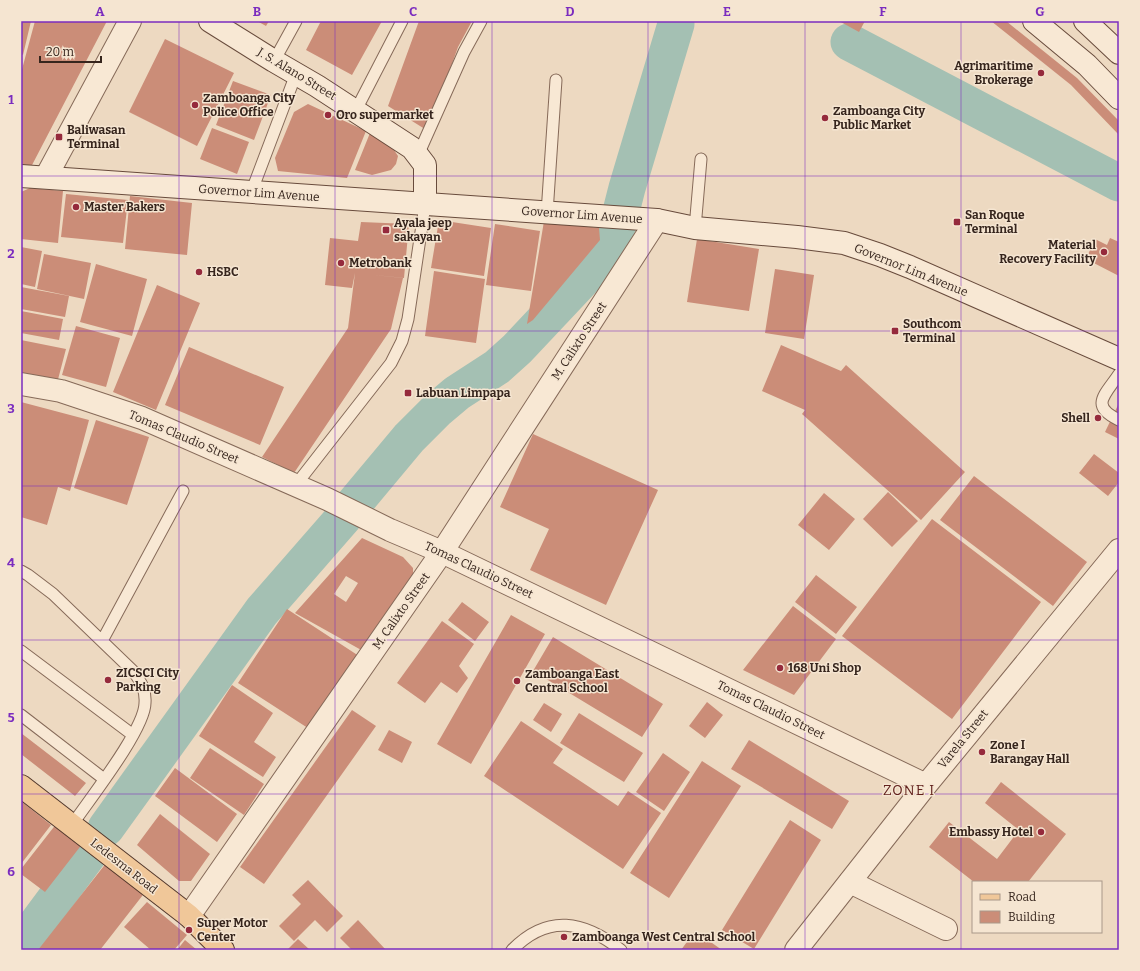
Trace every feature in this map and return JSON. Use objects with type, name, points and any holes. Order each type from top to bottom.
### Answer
[{"type":"main road","name":"Ledesma Road","points":[[21,786],[189,916],[224,950]]},
{"type":"street","points":[[46,177],[130,21]]},
{"type":"street","name":"J. S. Alano Street","points":[[210,21],[356,110],[412,148],[425,165],[426,204]]},
{"type":"street","points":[[1034,21],[1087,65],[1119,98]]},
{"type":"street","points":[[1085,21],[1119,53]]},
{"type":"street","name":"Governor Lim Avenue","points":[[21,176],[634,220],[657,220],[695,228],[797,236],[844,244],[866,250],[910,267],[1119,359]]},
{"type":"street","name":"M. Calixto Street","points":[[189,916],[442,552],[657,220]]},
{"type":"street","name":"Tomas Claudio Street","points":[[21,384],[61,391],[142,418],[296,486],[390,530],[442,552],[926,785]]},
{"type":"street","name":"Varela Street","points":[[796,950],[926,785],[1119,550]]},
{"type":"street","points":[[850,882],[946,929]]},
{"type":"lane","points":[[274,61],[296,21]]},
{"type":"lane","points":[[356,110],[402,21]]},
{"type":"lane","points":[[418,155],[464,52],[481,21]]},
{"type":"lane","points":[[251,193],[296,74]]},
{"type":"lane","points":[[547,213],[556,80]]},
{"type":"lane","points":[[695,228],[701,159]]},
{"type":"lane","points":[[296,486],[391,363],[402,341],[408,319],[426,204]]},
{"type":"lane","points":[[1119,374],[1103,398],[1102,407],[1106,414],[1119,420]]},
{"type":"lane","points":[[102,641],[183,491]]},
{"type":"lane","points":[[21,571],[53,594],[134,672],[144,687],[146,703],[142,718],[134,735],[72,825]]},
{"type":"lane","points":[[21,651],[134,735]]},
{"type":"lane","points":[[21,715],[104,779]]},
{"type":"lane","points":[[512,950],[541,929],[558,924],[572,925],[589,931],[612,943],[621,950]]},
{"type":"building","points":[[21,21],[31,21],[23,55],[21,54]]},
{"type":"building","points":[[35,21],[107,21],[31,167],[21,166],[21,73]]},
{"type":"building","points":[[257,21],[269,21],[266,26]]},
{"type":"building","points":[[321,21],[382,21],[352,75],[306,50]]},
{"type":"building","points":[[419,21],[472,21],[458,47],[428,131],[388,106]]},
{"type":"building","points":[[839,21],[865,21],[859,32]]},
{"type":"building","points":[[991,21],[1006,21],[1077,78],[1119,121],[1119,135],[1071,85]]},
{"type":"building","points":[[165,39],[234,73],[197,146],[129,112]]},
{"type":"building","points":[[233,81],[271,95],[254,140],[216,125]]},
{"type":"building","points":[[308,104],[366,131],[347,178],[278,171],[275,158],[294,112]]},
{"type":"building","points":[[212,128],[249,142],[237,174],[200,159]]},
{"type":"building","points":[[370,133],[388,141],[398,156],[396,164],[391,170],[372,175],[355,170]]},
{"type":"building","points":[[30,188],[63,191],[58,243],[21,239],[21,192]]},
{"type":"building","points":[[66,194],[128,200],[123,243],[61,237]]},
{"type":"building","points":[[130,196],[192,203],[187,255],[125,249]]},
{"type":"building","points":[[439,220],[491,228],[484,276],[431,268]]},
{"type":"building","points":[[544,221],[599,228],[600,240],[533,320],[527,324]]},
{"type":"building","points":[[361,222],[409,224],[404,278],[365,274],[403,278],[391,329],[294,473],[262,457],[348,328],[355,273],[352,288],[325,285],[330,238],[358,241]]},
{"type":"building","points":[[495,224],[540,231],[531,291],[486,285]]},
{"type":"building","name":"Material Recovery Facility","points":[[1110,238],[1119,242],[1119,276],[1086,259],[1095,239],[1107,245]]},
{"type":"building","points":[[697,239],[759,249],[749,311],[687,302]]},
{"type":"building","points":[[21,247],[42,251],[35,287],[21,284]]},
{"type":"building","points":[[44,254],[91,263],[84,299],[37,289]]},
{"type":"building","points":[[96,264],[147,279],[132,336],[80,322]]},
{"type":"building","points":[[775,269],[814,275],[804,339],[765,333]]},
{"type":"building","points":[[434,271],[485,279],[476,343],[425,336]]},
{"type":"building","points":[[157,285],[200,303],[156,410],[113,392]]},
{"type":"building","points":[[21,287],[69,296],[65,317],[21,309]]},
{"type":"building","points":[[21,311],[63,319],[59,340],[21,333]]},
{"type":"building","points":[[76,326],[120,338],[106,387],[62,375]]},
{"type":"building","points":[[21,340],[66,349],[56,387],[21,382]]},
{"type":"building","points":[[781,345],[841,371],[846,365],[965,472],[921,520],[802,414],[805,410],[762,391]]},
{"type":"building","points":[[189,347],[284,387],[260,445],[165,405]]},
{"type":"building","points":[[21,402],[89,420],[70,491],[58,487],[47,525],[21,517]]},
{"type":"building","points":[[1119,403],[1119,439],[1105,432]]},
{"type":"building","points":[[96,420],[149,437],[127,505],[74,488]]},
{"type":"building","points":[[533,434],[658,490],[606,605],[530,570],[549,529],[500,507]]},
{"type":"building","points":[[1094,454],[1119,473],[1119,482],[1108,496],[1079,473]]},
{"type":"building","points":[[974,476],[1087,562],[1053,606],[940,520]]},
{"type":"building","points":[[888,492],[918,521],[892,547],[863,519]]},
{"type":"building","points":[[824,493],[855,519],[829,550],[798,525]]},
{"type":"building","points":[[932,519],[1041,602],[952,719],[842,636]]},
{"type":"building","points":[[362,538],[403,557],[413,568],[413,577],[363,651],[295,613]],"holes":[[[346,576],[358,583],[346,602],[334,594]]]},
{"type":"building","points":[[816,575],[857,607],[836,634],[795,602]]},
{"type":"building","points":[[462,602],[489,622],[475,641],[448,620]]},
{"type":"building","points":[[793,606],[836,639],[794,695],[743,670]]},
{"type":"building","points":[[287,609],[362,658],[314,732],[238,683]]},
{"type":"building","points":[[511,615],[545,634],[471,764],[437,744]]},
{"type":"building","points":[[442,621],[474,644],[459,666],[468,678],[457,693],[441,682],[425,703],[397,683]]},
{"type":"building","points":[[553,637],[663,704],[642,737],[533,671]]},
{"type":"building","points":[[232,685],[273,713],[254,742],[276,757],[263,777],[199,736]]},
{"type":"building","points":[[707,702],[723,715],[705,738],[689,726]]},
{"type":"building","points":[[544,703],[562,714],[551,732],[533,720]]},
{"type":"building","points":[[352,710],[376,726],[264,884],[240,867]]},
{"type":"building","points":[[579,713],[643,753],[624,782],[560,743]]},
{"type":"building","points":[[521,721],[563,749],[553,763],[618,806],[628,791],[661,813],[623,869],[484,776]]},
{"type":"building","points":[[389,730],[412,742],[402,763],[378,750]]},
{"type":"building","points":[[21,733],[86,783],[75,796],[21,754]]},
{"type":"building","points":[[749,740],[849,801],[832,829],[731,769]]},
{"type":"building","points":[[210,748],[264,784],[244,815],[190,778]]},
{"type":"building","points":[[663,753],[690,772],[664,811],[636,792]]},
{"type":"building","points":[[702,761],[741,786],[669,898],[630,873]]},
{"type":"building","points":[[175,768],[237,814],[217,842],[155,796]]},
{"type":"building","name":"Embassy Hotel","points":[[1001,782],[1066,834],[1029,881],[973,881],[929,847],[949,822],[997,859],[1019,830],[985,803]]},
{"type":"building","points":[[21,801],[51,825],[21,864]]},
{"type":"building","points":[[160,814],[210,854],[191,881],[179,881],[137,845]]},
{"type":"building","points":[[790,820],[821,840],[754,949],[722,930]]},
{"type":"building","points":[[57,823],[83,843],[45,892],[21,874],[21,869]]},
{"type":"building","points":[[107,862],[146,891],[100,950],[38,950]]},
{"type":"building","points":[[308,880],[343,916],[327,932],[315,920],[294,941],[279,926],[301,904],[292,895]]},
{"type":"building","points":[[147,902],[187,935],[174,950],[151,950],[124,927]]},
{"type":"building","points":[[358,920],[386,950],[352,950],[340,938]]},
{"type":"building","points":[[695,931],[722,950],[681,950]]},
{"type":"building","points":[[298,939],[310,950],[287,950]]},
{"type":"building","points":[[185,940],[197,950],[177,950]]},
{"type":"waterway","points":[[353,505],[409,438],[438,409],[457,393],[497,367],[517,349],[597,264],[614,239],[627,188],[676,24]]},
{"type":"waterway","points":[[849,42],[1119,183]]},
{"type":"waterway","points":[[106,828],[262,611],[344,517]]},
{"type":"waterway","points":[[21,945],[88,855]]},
{"type":"place","name":"Agrimaritime Brokerage","points":[[1041,73]]},
{"type":"place","name":"Zamboanga City Police Office","points":[[195,105]]},
{"type":"place","name":"Oro supermarket","points":[[328,115]]},
{"type":"place","name":"Zamboanga City Public Market","points":[[825,118]]},
{"type":"place","name":"Baliwasan Terminal","points":[[59,137]]},
{"type":"place","name":"Master Bakers","points":[[76,207]]},
{"type":"place","name":"San Roque Terminal","points":[[957,222]]},
{"type":"place","name":"Ayala jeep sakayan","points":[[386,230]]},
{"type":"place","name":"Material Recovery Facility","points":[[1104,252]]},
{"type":"place","name":"Metrobank","points":[[341,263]]},
{"type":"place","name":"HSBC","points":[[199,272]]},
{"type":"place","name":"Southcom Terminal","points":[[895,331]]},
{"type":"place","name":"Labuan Limpapa","points":[[408,393]]},
{"type":"place","name":"Shell","points":[[1098,418]]},
{"type":"place","name":"168 Uni Shop","points":[[780,668]]},
{"type":"place","name":"ZICSCI City Parking","points":[[108,680]]},
{"type":"place","name":"Zamboanga East Central School","points":[[517,681]]},
{"type":"place","name":"Zone I Barangay Hall","points":[[982,752]]},
{"type":"place","name":"Embassy Hotel","points":[[1041,832]]},
{"type":"place","name":"Super Motor Center","points":[[189,930]]},
{"type":"place","name":"Zamboanga West Central School","points":[[564,937]]},
{"type":"district","name":"ZONE I","points":[[909,790]]}]
